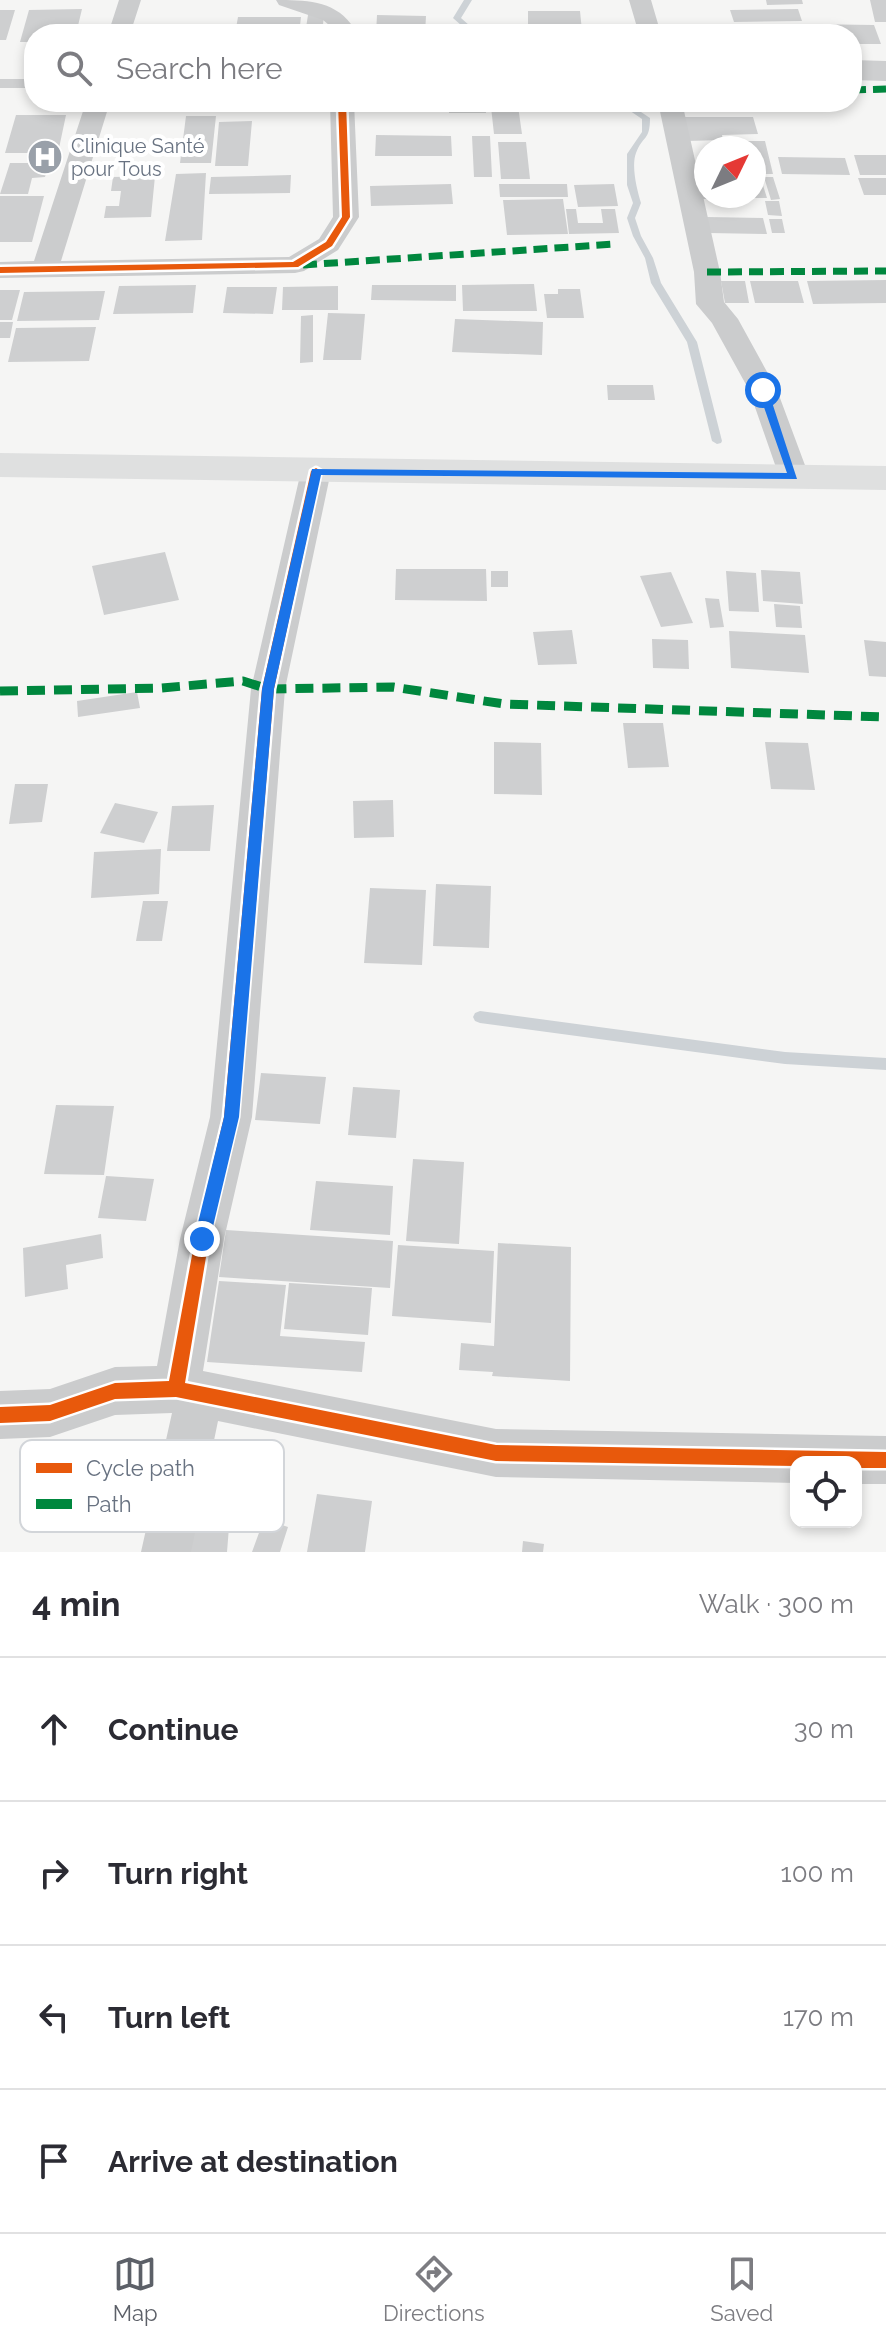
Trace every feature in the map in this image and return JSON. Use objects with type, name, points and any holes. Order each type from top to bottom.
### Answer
[{"type":"main road","points":[[0,465],[886,478]]},
{"type":"street","points":[[122,24],[130,0]]},
{"type":"street","points":[[287,0],[331,15],[340,24]]},
{"type":"street","points":[[640,0],[647,24]]},
{"type":"street","points":[[46,267],[95,112]]},
{"type":"street","points":[[0,270],[295,265],[329,244],[346,217],[342,112]]},
{"type":"street","points":[[672,112],[707,272],[710,304],[724,319],[763,390],[794,476]]},
{"type":"street","points":[[181,1440],[202,1239],[231,1117],[268,689],[316,471]]},
{"type":"street","points":[[0,1415],[50,1413],[115,1391],[188,1391],[496,1453],[886,1460]]},
{"type":"street","points":[[166,1552],[169,1532]]},
{"type":"building","points":[[766,0],[802,0],[803,4],[767,5]]},
{"type":"building","points":[[870,0],[886,0],[886,22],[875,22]]},
{"type":"building","points":[[82,9],[78,24],[25,24],[29,10]]},
{"type":"building","points":[[798,9],[802,21],[734,22],[730,10]]},
{"type":"building","points":[[0,10],[15,10],[6,40],[0,40]]},
{"type":"building","points":[[528,11],[580,11],[581,24],[528,24]]},
{"type":"building","points":[[308,15],[324,15],[323,24],[307,24]]},
{"type":"building","points":[[377,15],[426,16],[426,24],[377,24]]},
{"type":"building","points":[[238,17],[301,17],[300,24],[237,24]]},
{"type":"building","points":[[862,25],[874,25],[881,44],[862,44]]},
{"type":"building","points":[[862,60],[886,61],[886,81],[862,80]]},
{"type":"building","points":[[0,79],[24,79],[24,88],[0,88]]},
{"type":"building","points":[[492,112],[519,112],[522,134],[494,134]]},
{"type":"building","points":[[16,115],[66,115],[58,153],[5,153]]},
{"type":"building","points":[[186,116],[216,116],[211,163],[180,163]]},
{"type":"building","points":[[681,117],[753,117],[758,134],[694,136],[694,141],[686,141]]},
{"type":"building","points":[[252,121],[248,166],[215,166],[219,122]]},
{"type":"building","points":[[376,135],[451,136],[452,156],[375,156]]},
{"type":"building","points":[[472,136],[490,136],[492,177],[474,177]]},
{"type":"building","points":[[498,142],[526,142],[530,179],[501,179]]},
{"type":"building","points":[[766,145],[773,174],[766,174]]},
{"type":"building","points":[[854,155],[886,155],[886,175],[860,175]]},
{"type":"building","points":[[778,157],[845,158],[850,175],[782,174]]},
{"type":"building","points":[[10,163],[49,163],[45,177],[32,178],[28,194],[0,194]]},
{"type":"building","points":[[206,173],[202,240],[165,241],[176,174]]},
{"type":"building","points":[[291,175],[290,193],[209,194],[211,177]]},
{"type":"building","points":[[155,176],[151,217],[104,218],[106,206],[119,206],[121,191],[111,191],[113,177]]},
{"type":"building","points":[[766,177],[773,177],[780,199],[771,200]]},
{"type":"building","points":[[858,178],[886,178],[886,195],[864,195]]},
{"type":"building","points":[[451,184],[453,204],[371,206],[370,186]]},
{"type":"building","points":[[499,184],[567,184],[568,197],[500,197]]},
{"type":"building","points":[[614,184],[618,206],[578,207],[574,185]]},
{"type":"building","points":[[0,196],[44,196],[32,242],[0,242]]},
{"type":"building","points":[[563,199],[568,234],[507,235],[503,200]]},
{"type":"building","points":[[766,201],[779,201],[782,216],[768,215]]},
{"type":"building","points":[[566,209],[576,209],[578,223],[603,223],[601,209],[615,209],[619,233],[569,234]]},
{"type":"building","points":[[706,217],[763,218],[767,234],[709,233]]},
{"type":"building","points":[[769,219],[782,219],[785,233],[772,233]]},
{"type":"building","points":[[886,280],[886,303],[813,304],[807,281]]},
{"type":"building","points":[[721,281],[745,281],[749,303],[725,303]]},
{"type":"building","points":[[750,281],[798,281],[804,303],[755,303]]},
{"type":"building","points":[[534,284],[537,311],[463,311],[462,285]]},
{"type":"building","points":[[196,285],[193,313],[113,314],[119,286]]},
{"type":"building","points":[[372,285],[456,285],[456,301],[371,300]]},
{"type":"building","points":[[338,286],[338,310],[282,310],[283,287]]},
{"type":"building","points":[[227,287],[277,287],[273,314],[223,313]]},
{"type":"building","points":[[558,289],[580,289],[584,318],[547,318],[544,294],[558,294]]},
{"type":"building","points":[[0,290],[20,290],[12,320],[0,320]]},
{"type":"building","points":[[105,291],[99,320],[17,321],[24,292]]},
{"type":"building","points":[[328,313],[365,314],[361,360],[323,360]]},
{"type":"building","points":[[313,315],[313,362],[300,363],[301,316]]},
{"type":"building","points":[[455,319],[543,322],[542,355],[452,352]]},
{"type":"building","points":[[0,322],[13,322],[10,338],[0,338]]},
{"type":"building","points":[[96,327],[89,361],[8,362],[16,328]]},
{"type":"building","points":[[607,385],[653,385],[655,400],[608,400]]},
{"type":"building","points":[[165,552],[179,600],[104,615],[92,566]]},
{"type":"building","points":[[396,569],[486,569],[487,601],[395,600]]},
{"type":"building","points":[[761,570],[800,572],[803,604],[763,601]]},
{"type":"building","points":[[491,571],[508,571],[508,587],[491,587]]},
{"type":"building","points":[[726,571],[756,573],[759,612],[729,611]]},
{"type":"building","points":[[671,572],[693,623],[661,627],[640,576]]},
{"type":"building","points":[[705,598],[719,599],[724,627],[710,628]]},
{"type":"building","points":[[774,604],[800,606],[802,628],[776,627]]},
{"type":"building","points":[[572,630],[577,664],[538,665],[533,632]]},
{"type":"building","points":[[729,631],[805,635],[809,673],[731,668]]},
{"type":"building","points":[[652,639],[688,640],[689,669],[653,668]]},
{"type":"building","points":[[864,640],[886,642],[886,677],[869,676]]},
{"type":"building","points":[[137,692],[140,708],[78,717],[77,701]]},
{"type":"building","points":[[623,723],[663,723],[669,767],[628,768]]},
{"type":"building","points":[[494,742],[541,743],[542,795],[494,794]]},
{"type":"building","points":[[765,742],[808,743],[815,790],[771,789]]},
{"type":"building","points":[[15,784],[48,784],[42,822],[9,824]]},
{"type":"building","points":[[393,800],[394,837],[354,838],[353,801]]},
{"type":"building","points":[[115,803],[158,812],[144,843],[100,833]]},
{"type":"building","points":[[214,805],[210,851],[167,851],[172,806]]},
{"type":"building","points":[[161,849],[159,894],[91,898],[94,852]]},
{"type":"building","points":[[436,884],[491,886],[489,948],[433,946]]},
{"type":"building","points":[[370,888],[426,890],[422,965],[364,963]]},
{"type":"building","points":[[143,901],[168,901],[162,941],[136,941]]},
{"type":"building","points":[[261,1073],[326,1077],[320,1124],[255,1120]]},
{"type":"building","points":[[353,1087],[400,1090],[396,1138],[348,1135]]},
{"type":"building","points":[[56,1105],[114,1106],[104,1175],[44,1174]]},
{"type":"building","points":[[413,1159],[464,1162],[459,1244],[406,1241]]},
{"type":"building","points":[[106,1176],[154,1179],[146,1221],[98,1218]]},
{"type":"building","points":[[316,1181],[393,1186],[390,1235],[310,1230]]},
{"type":"building","points":[[226,1230],[393,1241],[390,1288],[219,1277]]},
{"type":"building","points":[[101,1234],[103,1258],[66,1265],[68,1289],[25,1297],[23,1248]]},
{"type":"building","points":[[498,1243],[571,1247],[570,1381],[492,1376],[493,1372],[459,1370],[461,1343],[494,1346]]},
{"type":"building","points":[[398,1245],[494,1251],[491,1323],[392,1316]]},
{"type":"building","points":[[219,1281],[286,1285],[280,1336],[365,1342],[362,1372],[207,1362]]},
{"type":"building","points":[[289,1283],[372,1288],[368,1335],[284,1329]]},
{"type":"building","points":[[317,1494],[372,1501],[365,1552],[307,1552]]},
{"type":"building","points":[[284,1526],[288,1527],[280,1552],[252,1552],[259,1532],[284,1532]]},
{"type":"building","points":[[176,1532],[229,1532],[227,1552],[174,1552]]},
{"type":"building","points":[[523,1541],[544,1544],[543,1552],[522,1552]]},
{"type":"waterway","points":[[464,24],[457,18],[468,0]]},
{"type":"waterway","points":[[637,112],[646,118],[646,132],[631,154],[631,185],[637,203],[631,218],[649,258],[656,283],[692,342],[717,441]]},
{"type":"waterway","points":[[480,1017],[785,1058],[886,1064]]},
{"type":"marked path","points":[[862,90],[886,89]]},
{"type":"marked path","points":[[303,265],[615,244]]},
{"type":"marked path","points":[[707,272],[886,271]]},
{"type":"marked path","points":[[0,691],[161,688],[243,681],[268,689],[393,687],[504,704],[886,717]]},
{"type":"cycle path","points":[[0,270],[295,265],[329,244],[346,217],[342,112]]},
{"type":"cycle path","points":[[0,1415],[50,1413],[115,1391],[176,1389],[202,1239],[231,1117],[268,689],[316,471]]},
{"type":"cycle path","points":[[176,1389],[496,1453],[886,1460]]},
{"type":"place","name":"Clinique Santé pour Tous","points":[[45,157]]},
{"type":"route","points":[[202,1239],[231,1117],[268,689],[316,471],[794,476],[763,390]]}]
